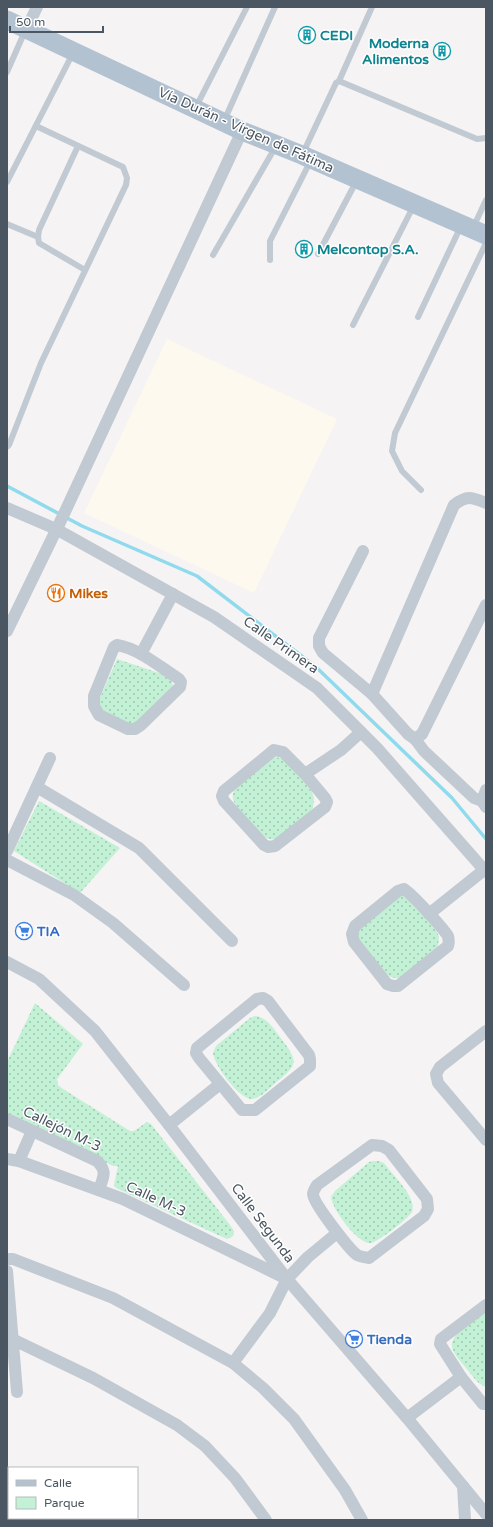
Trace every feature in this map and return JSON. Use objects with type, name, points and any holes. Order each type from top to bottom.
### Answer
[{"type":"main road","name":"Vía Durán - Vírgen de Fátima","points":[[7,20],[242,131],[307,157],[474,230]]},
{"type":"street","points":[[26,30],[37,7]]},
{"type":"street","points":[[7,631],[242,131]]},
{"type":"street","points":[[372,694],[454,505],[463,498],[475,498],[486,503]]},
{"type":"street","name":"Calle Primera","points":[[7,508],[56,529],[214,617],[317,688],[377,748],[485,871]]},
{"type":"street","points":[[363,551],[319,638],[318,646],[323,653],[372,694],[408,734],[416,738],[424,751],[474,798],[485,799]]},
{"type":"street","points":[[141,654],[173,594]]},
{"type":"street","points":[[416,738],[422,734],[486,605]]},
{"type":"street","points":[[117,645],[124,646],[141,654],[180,679],[181,682],[180,687],[141,725],[135,729],[128,729],[99,715],[94,706],[94,696],[114,647],[117,645]]},
{"type":"street","points":[[305,774],[341,750],[361,732]]},
{"type":"street","points":[[274,750],[283,752],[305,774],[325,798],[327,802],[325,807],[275,846],[264,846],[224,801],[222,796],[224,791],[274,750]]},
{"type":"street","points":[[7,851],[50,758]]},
{"type":"street","points":[[37,787],[139,848],[232,941]]},
{"type":"street","points":[[7,860],[74,895],[113,923],[184,985]]},
{"type":"street","points":[[429,914],[485,871]]},
{"type":"street","points":[[404,889],[409,892],[429,914],[448,936],[448,946],[398,986],[387,984],[354,942],[352,934],[355,926],[398,891],[404,889]]},
{"type":"street","name":"Calle Segunda","points":[[7,962],[39,979],[95,1031],[169,1125],[287,1280],[407,1418],[486,1514]]},
{"type":"street","points":[[263,998],[268,1001],[308,1055],[310,1059],[310,1066],[255,1110],[242,1110],[220,1084],[199,1058],[196,1053],[197,1048],[257,999],[263,998]]},
{"type":"street","points":[[486,1031],[440,1067],[436,1074],[438,1083],[486,1140]]},
{"type":"street","points":[[169,1125],[220,1084]]},
{"type":"street","name":"Callejón M-3","points":[[7,1120],[97,1161],[103,1166],[104,1172],[99,1190]]},
{"type":"street","points":[[19,1161],[32,1131]]},
{"type":"street","points":[[372,1145],[382,1146],[389,1150],[428,1199],[428,1209],[424,1216],[369,1258],[360,1257],[355,1254],[337,1233],[315,1200],[313,1194],[317,1185],[372,1145]]},
{"type":"street","name":"Calle M-3","points":[[7,1159],[19,1161],[123,1199],[254,1262],[287,1280]]},
{"type":"street","points":[[233,1363],[270,1313],[287,1280],[308,1257],[337,1233]]},
{"type":"street","points":[[17,1392],[8,1262],[13,1259],[113,1298],[233,1363],[263,1388],[294,1419],[344,1490],[362,1520]]},
{"type":"street","points":[[486,1305],[441,1339],[440,1344],[442,1350],[461,1377],[484,1404],[486,1404]]},
{"type":"street","points":[[14,1340],[93,1378],[177,1425],[205,1446],[235,1478],[266,1520]]},
{"type":"street","points":[[407,1418],[461,1377]]},
{"type":"street","points":[[463,1486],[465,1520]]},
{"type":"lane","points":[[195,109],[247,7]]},
{"type":"lane","points":[[224,122],[275,7]]},
{"type":"lane","points":[[270,260],[270,241],[307,157],[336,83],[339,81],[372,7]]},
{"type":"lane","points":[[7,72],[26,30]]},
{"type":"lane","points":[[7,182],[73,52]]},
{"type":"lane","points":[[339,81],[476,139],[486,138]]},
{"type":"lane","points":[[7,447],[41,362],[126,185],[127,178],[123,167],[36,126]]},
{"type":"lane","points":[[213,255],[276,144]]},
{"type":"lane","points":[[78,146],[39,230],[38,237],[39,243],[85,270]]},
{"type":"lane","points":[[318,254],[358,179]]},
{"type":"lane","points":[[418,317],[474,230],[486,200]]},
{"type":"lane","points":[[354,325],[415,204]]},
{"type":"lane","points":[[7,224],[38,237]]},
{"type":"lane","points":[[421,490],[402,471],[392,451],[395,434],[486,242]]},
{"type":"shaded area","points":[[167,339],[337,419],[254,593],[84,513]]},
{"type":"green space","points":[[117,659],[168,676],[172,682],[173,687],[134,726],[100,710],[98,702]]},
{"type":"green space","points":[[275,757],[286,759],[312,792],[314,798],[313,808],[297,824],[278,838],[268,839],[253,827],[237,807],[234,803],[233,793],[236,787]]},
{"type":"green space","points":[[39,801],[120,848],[80,893],[14,851]]},
{"type":"green space","points":[[400,896],[410,898],[437,932],[439,937],[438,947],[424,960],[401,977],[393,978],[385,973],[358,938],[358,932],[361,926]]},
{"type":"green space","points":[[35,1003],[83,1044],[57,1079],[58,1085],[130,1131],[134,1131],[147,1122],[151,1124],[230,1225],[234,1231],[233,1236],[227,1239],[116,1188],[114,1185],[118,1166],[113,1166],[7,1113],[7,1062]]},
{"type":"green space","points":[[255,1016],[263,1018],[272,1027],[291,1053],[293,1063],[287,1073],[259,1097],[253,1099],[241,1094],[228,1081],[214,1059],[213,1053],[216,1046],[250,1018]]},
{"type":"green space","points":[[374,1161],[384,1163],[408,1193],[413,1207],[410,1215],[400,1224],[375,1242],[371,1243],[359,1238],[346,1225],[332,1203],[331,1197],[335,1191],[369,1162]]},
{"type":"green space","points":[[486,1309],[486,1387],[475,1379],[454,1353],[452,1342],[470,1321]]},
{"type":"waterway","points":[[7,486],[82,526],[197,576],[316,667],[452,798],[486,839]]},
{"type":"place","name":"CEDI","points":[[307,35]]},
{"type":"place","name":"Moderna Alimentos","points":[[442,51]]},
{"type":"place","name":"Melcontop S.A.","points":[[304,249]]},
{"type":"place","name":"Mikes","points":[[56,593]]},
{"type":"place","name":"TIA","points":[[24,931]]},
{"type":"place","name":"Tienda","points":[[354,1339]]}]
